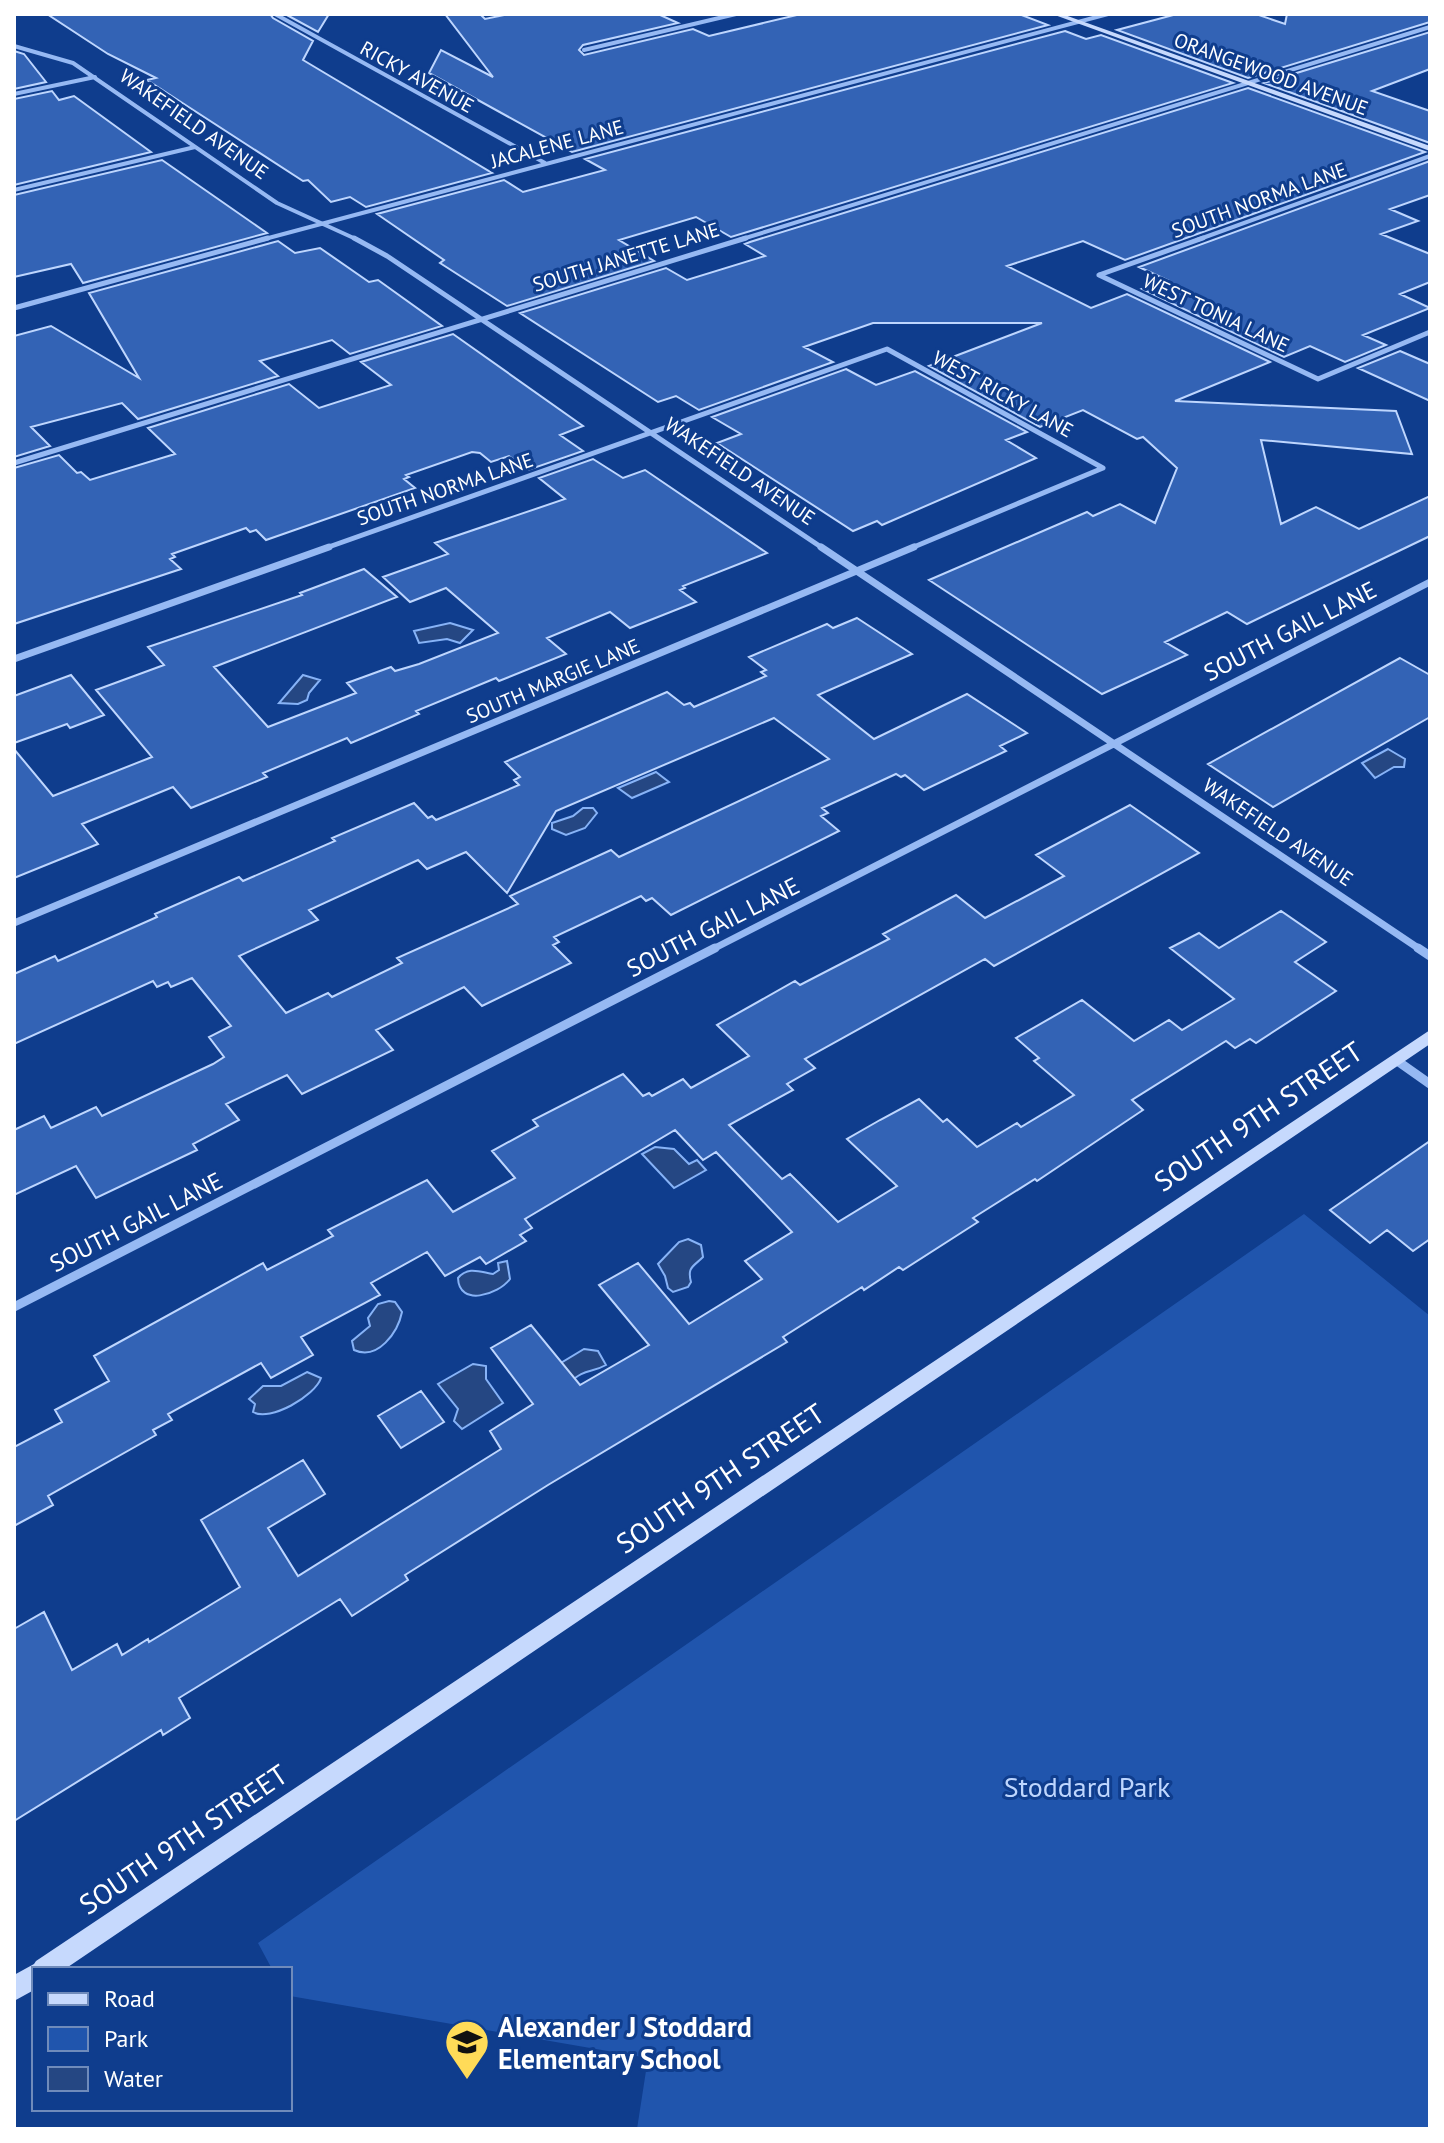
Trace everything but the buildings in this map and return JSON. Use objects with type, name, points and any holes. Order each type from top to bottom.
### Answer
[{"type":"street","name":"RICKY AVENUE","points":[[275,14],[545,164]]},
{"type":"street","points":[[584,50],[736,14]]},
{"type":"street","name":"ORANGEWOOD AVENUE","points":[[1055,14],[1430,149]]},
{"type":"street","name":"JACALENE LANE","points":[[14,308],[1108,14]]},
{"type":"street","name":"SOUTH JANETTE LANE","points":[[14,463],[1430,27]]},
{"type":"street","name":"WAKEFIELD AVENUE","points":[[14,46],[54,55],[95,77],[277,203],[368,244],[1430,956]]},
{"type":"street","points":[[14,94],[95,77]]},
{"type":"street","points":[[14,190],[195,147]]},
{"type":"street","name":"SOUTH NORMA LANE","points":[[1099,275],[1430,156]]},
{"type":"street","name":"WEST TONIA LANE","points":[[1099,275],[1318,379],[1430,332]]},
{"type":"street","name":"SOUTH NORMA LANE","points":[[14,659],[887,349]]},
{"type":"street","name":"WEST RICKY LANE","points":[[887,349],[1103,468]]},
{"type":"street","name":"SOUTH MARGIE LANE","points":[[14,923],[1103,468]]},
{"type":"street","name":"SOUTH GAIL LANE","points":[[14,1307],[1430,582]]},
{"type":"street","name":"SOUTH 9TH STREET","points":[[47,1967],[1430,1036]]},
{"type":"street","points":[[1396,1060],[1430,1084]]},
{"type":"street","points":[[14,1989],[32,1977]]},
{"type":"green space","name":"Stoddard Park","points":[[1304,1214],[1430,1316],[1430,2129],[637,2129],[648,2058],[292,1996],[292,1967],[271,1967],[258,1943]]},
{"type":"water","points":[[450,623],[473,630],[460,643],[447,639],[419,643],[414,631]]},
{"type":"water","points":[[303,675],[320,680],[307,700],[298,704],[279,703]]},
{"type":"water","points":[[1388,749],[1405,759],[1404,767],[1394,767],[1375,778],[1362,763]]},
{"type":"water","points":[[656,772],[669,782],[632,798],[618,788]]},
{"type":"water","points":[[583,808],[593,808],[597,813],[585,828],[566,835],[552,829],[552,823],[573,816]]},
{"type":"water","points":[[655,1147],[674,1149],[689,1164],[697,1160],[706,1170],[674,1188],[642,1154]]},
{"type":"water","points":[[688,1239],[701,1245],[703,1257],[690,1270],[688,1287],[673,1292],[668,1288],[658,1264],[679,1242]]},
{"type":"water","points":[[507,1261],[510,1279],[497,1290],[472,1295],[460,1287],[458,1278],[462,1274],[474,1271],[493,1274],[499,1270],[498,1263]]},
{"type":"water","points":[[395,1302],[402,1312],[386,1343],[371,1352],[354,1350],[352,1341],[370,1326],[368,1318],[378,1304]]},
{"type":"water","points":[[584,1349],[598,1351],[606,1365],[583,1373],[567,1385],[551,1369]]},
{"type":"water","points":[[473,1364],[486,1366],[486,1379],[503,1403],[462,1429],[454,1421],[458,1409],[438,1384]]},
{"type":"water","points":[[307,1372],[321,1378],[301,1399],[270,1413],[253,1412],[255,1404],[249,1399],[263,1386],[281,1386]]},
{"type":"place","name":"Alexander J Stoddard Elementary School","points":[[467,2081]]}]
